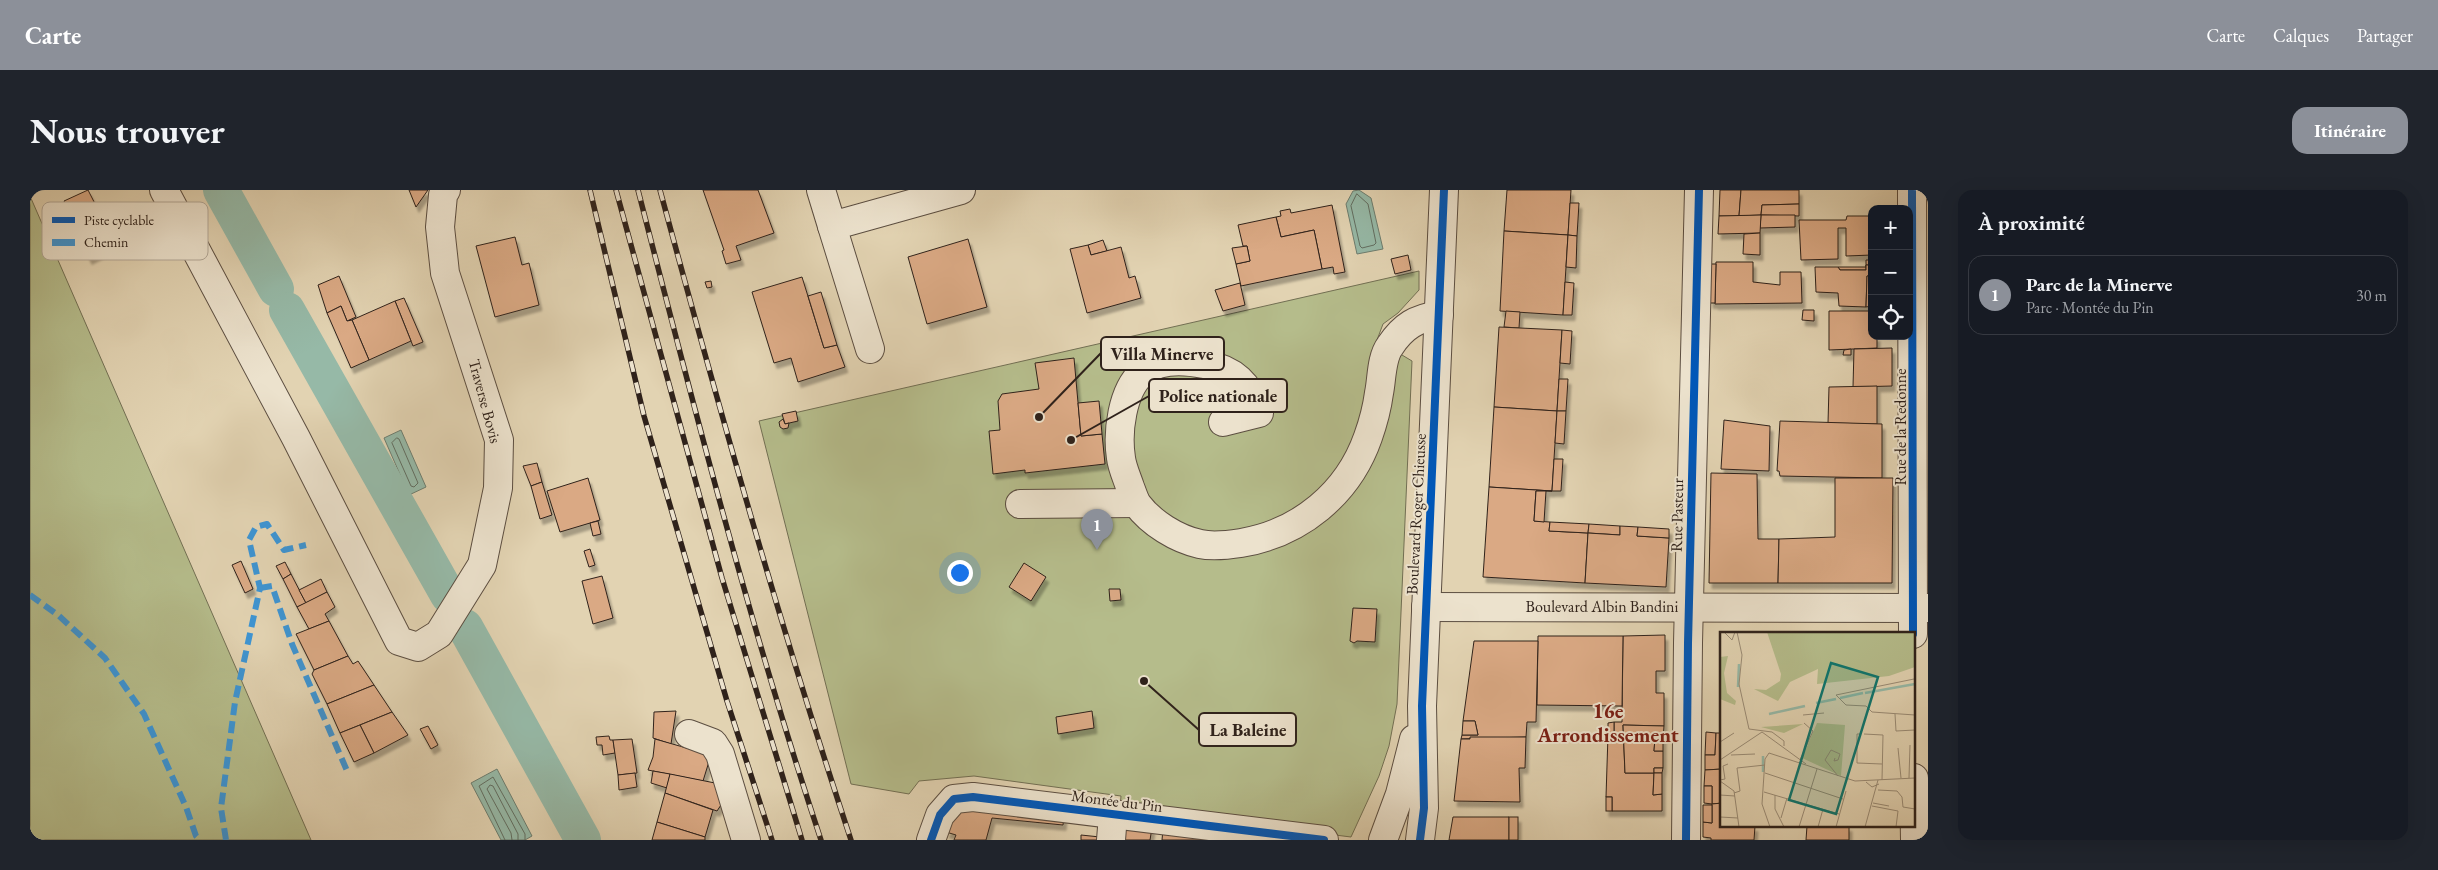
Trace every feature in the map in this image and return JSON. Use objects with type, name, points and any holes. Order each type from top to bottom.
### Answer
[{"type":"street","name":"Traverse Bovis","points":[[164,190],[170,202]]},
{"type":"street","name":"Traverse Bovis","points":[[201,260],[292,429],[399,641],[418,647],[439,634],[482,565],[498,488],[499,440],[490,407],[445,273],[440,227],[442,195],[446,190]]},
{"type":"street","points":[[821,190],[870,349]]},
{"type":"street","points":[[832,226],[961,190]]},
{"type":"street","name":"Boulevard Roger Chieusse","points":[[1420,840],[1424,808],[1422,706],[1444,190]]},
{"type":"street","name":"Rue Pasteur","points":[[1686,840],[1689,606],[1699,190]]},
{"type":"street","name":"Rue de la Redonne","points":[[1912,190],[1921,370],[1918,617]]},
{"type":"street","points":[[1223,422],[1259,413],[1252,393],[1226,368],[1187,361],[1154,365],[1142,373],[1130,388],[1122,411],[1120,458],[1136,503],[1150,518],[1168,530],[1202,545],[1227,545],[1264,539],[1302,521],[1322,506],[1342,484],[1359,458],[1368,436],[1389,347],[1405,328],[1420,318],[1439,315]]},
{"type":"street","points":[[1020,504],[1136,503]]},
{"type":"street","name":"Boulevard Albin Bandini","points":[[1426,607],[1689,606],[1918,617]]},
{"type":"street","points":[[1383,840],[1400,794],[1422,706]]},
{"type":"street","points":[[689,734],[713,743],[720,754],[746,840]]},
{"type":"street","name":"Montée du Pin","points":[[931,840],[940,815],[954,799],[973,797],[1112,827],[1324,840]]},
{"type":"shaded area","points":[[30,196],[42,224],[42,260],[58,260],[311,840],[30,840]]},
{"type":"shaded area","points":[[1419,271],[1419,290],[1398,313],[1383,324],[1377,340],[1412,361],[1397,704],[1389,746],[1379,776],[1351,837],[1120,808],[1121,796],[974,776],[919,781],[909,794],[851,784],[759,421]]},
{"type":"water","points":[[1359,190],[1371,198],[1383,249],[1357,254],[1346,204],[1353,191]]},
{"type":"water","points":[[401,430],[426,487],[409,495],[384,438]]},
{"type":"water","points":[[497,769],[532,836],[525,840],[501,840],[471,783]]},
{"type":"building","points":[[88,190],[94,202],[64,202]]},
{"type":"building","points":[[409,190],[428,190],[416,207]]},
{"type":"building","points":[[703,190],[758,190],[774,233],[736,246],[741,260],[726,264],[722,251],[724,250]]},
{"type":"building","points":[[1507,190],[1571,190],[1568,235],[1504,231]]},
{"type":"building","points":[[1720,190],[1741,190],[1739,216],[1719,216]]},
{"type":"building","points":[[1741,190],[1799,190],[1799,204],[1762,205],[1761,215],[1739,216]]},
{"type":"building","points":[[1570,203],[1579,203],[1577,236],[1568,235]]},
{"type":"building","points":[[1799,204],[1799,216],[1761,215],[1762,205]]},
{"type":"building","points":[[1332,205],[1345,272],[1334,274],[1333,267],[1322,269],[1314,230],[1281,237],[1276,217],[1281,216],[1280,211],[1290,209],[1291,213]]},
{"type":"building","points":[[1761,215],[1795,215],[1795,227],[1760,228]]},
{"type":"building","points":[[1761,215],[1760,233],[1718,234],[1719,216]]},
{"type":"building","points":[[1847,216],[1868,216],[1868,255],[1846,256],[1846,228],[1838,228],[1838,259],[1801,260],[1799,220],[1846,220]]},
{"type":"building","points":[[1276,217],[1281,237],[1314,230],[1322,269],[1241,286],[1236,264],[1250,261],[1247,246],[1243,246],[1238,225]]},
{"type":"building","points":[[1504,231],[1568,235],[1563,315],[1500,311]]},
{"type":"building","points":[[1760,233],[1760,255],[1743,254],[1744,234]]},
{"type":"building","points":[[1568,235],[1577,236],[1576,268],[1566,267]]},
{"type":"building","points":[[515,237],[522,265],[529,263],[539,305],[495,317],[476,246]]},
{"type":"building","points":[[968,239],[987,307],[927,324],[908,257]]},
{"type":"building","points":[[1103,240],[1107,251],[1091,255],[1088,245]]},
{"type":"building","points":[[1088,245],[1091,255],[1121,247],[1129,278],[1135,276],[1141,298],[1087,313],[1070,249]]},
{"type":"building","points":[[1247,246],[1250,261],[1236,264],[1232,248]]},
{"type":"building","points":[[1408,255],[1411,270],[1395,274],[1391,259]]},
{"type":"building","points":[[1716,262],[1753,262],[1753,282],[1780,285],[1780,272],[1801,272],[1802,303],[1715,304]]},
{"type":"building","points":[[1710,264],[1716,264],[1715,303],[1710,303]]},
{"type":"building","points":[[1866,265],[1868,265],[1866,307],[1839,306],[1838,293],[1816,292],[1815,267],[1838,267],[1840,270],[1866,270]]},
{"type":"building","points":[[1838,267],[1866,267],[1866,270],[1840,270]]},
{"type":"building","points":[[339,276],[356,317],[347,321],[341,306],[327,313],[318,285]]},
{"type":"building","points":[[1867,276],[1868,276],[1868,307],[1866,307]]},
{"type":"building","points":[[802,277],[824,348],[837,345],[845,367],[798,382],[791,358],[774,363],[752,292]]},
{"type":"building","points":[[711,281],[712,287],[707,288],[705,282]]},
{"type":"building","points":[[1565,282],[1574,283],[1572,315],[1563,315]]},
{"type":"building","points":[[1240,283],[1245,305],[1223,311],[1215,290]]},
{"type":"building","points":[[821,292],[837,345],[824,348],[808,296]]},
{"type":"building","points":[[404,298],[423,342],[413,346],[395,301]]},
{"type":"building","points":[[395,301],[411,341],[369,360],[352,320]]},
{"type":"building","points":[[341,306],[347,321],[352,320],[369,360],[351,368],[327,313]]},
{"type":"building","points":[[1803,310],[1814,310],[1814,321],[1802,320]]},
{"type":"building","points":[[1506,311],[1520,312],[1519,328],[1504,327]]},
{"type":"building","points":[[1829,311],[1868,311],[1868,340],[1877,340],[1877,348],[1829,350]]},
{"type":"building","points":[[1499,327],[1562,330],[1557,411],[1494,407]]},
{"type":"building","points":[[1562,330],[1572,331],[1570,364],[1560,363]]},
{"type":"building","points":[[1892,348],[1892,386],[1853,387],[1854,349]]},
{"type":"building","points":[[1851,349],[1851,355],[1843,355],[1844,350]]},
{"type":"building","points":[[1074,358],[1081,436],[1102,434],[1105,464],[1025,473],[1025,470],[993,474],[989,431],[1000,430],[998,401],[1002,394],[1039,389],[1035,363]]},
{"type":"building","points":[[1559,379],[1568,379],[1566,411],[1557,411]]},
{"type":"building","points":[[1877,386],[1877,424],[1828,423],[1829,387]]},
{"type":"building","points":[[1099,401],[1102,434],[1081,436],[1078,403]]},
{"type":"building","points":[[1494,407],[1557,411],[1552,491],[1489,487]]},
{"type":"building","points":[[796,411],[798,421],[785,424],[782,414]]},
{"type":"building","points":[[1557,411],[1566,411],[1564,444],[1555,443]]},
{"type":"building","points":[[783,419],[785,424],[789,423],[788,428],[783,429],[780,427],[779,422]]},
{"type":"building","points":[[1724,420],[1770,426],[1769,471],[1721,469]]},
{"type":"building","points":[[1780,421],[1882,424],[1882,478],[1780,476],[1779,471],[1777,471]]},
{"type":"building","points":[[1554,459],[1563,459],[1561,491],[1552,491]]},
{"type":"building","points":[[537,463],[542,482],[531,486],[523,466]]},
{"type":"building","points":[[1711,473],[1757,474],[1758,539],[1779,539],[1778,583],[1709,583]]},
{"type":"building","points":[[588,478],[600,520],[560,532],[547,491]]},
{"type":"building","points":[[1835,478],[1893,478],[1892,583],[1778,583],[1779,539],[1835,537]]},
{"type":"building","points":[[542,482],[552,515],[540,519],[531,486]]},
{"type":"building","points":[[1489,487],[1552,491],[1536,491],[1534,521],[1550,522],[1549,531],[1588,533],[1585,583],[1483,577]]},
{"type":"building","points":[[1536,491],[1546,491],[1544,522],[1534,521]]},
{"type":"building","points":[[598,521],[601,534],[593,536],[590,523]]},
{"type":"building","points":[[1550,522],[1589,524],[1588,533],[1549,531]]},
{"type":"building","points":[[1589,524],[1620,526],[1620,535],[1588,533]]},
{"type":"building","points":[[1620,526],[1638,527],[1637,536],[1669,538],[1666,587],[1585,583],[1588,533],[1620,535]]},
{"type":"building","points":[[1638,527],[1669,529],[1669,538],[1637,536]]},
{"type":"building","points":[[590,549],[595,565],[589,567],[584,551]]},
{"type":"building","points":[[241,561],[253,589],[245,593],[232,565]]},
{"type":"building","points":[[285,562],[291,574],[283,579],[276,566]]},
{"type":"building","points":[[1024,563],[1046,577],[1031,601],[1009,587]]},
{"type":"building","points":[[291,574],[306,603],[297,607],[283,579]]},
{"type":"building","points":[[602,576],[613,618],[593,624],[582,581]]},
{"type":"building","points":[[321,579],[327,592],[306,603],[299,590]]},
{"type":"building","points":[[1109,589],[1120,589],[1121,600],[1110,601]]},
{"type":"building","points":[[327,592],[335,607],[325,614],[329,621],[309,629],[297,607]]},
{"type":"building","points":[[1353,608],[1377,609],[1375,642],[1357,641],[1354,643],[1350,641]]},
{"type":"building","points":[[329,621],[348,656],[314,670],[296,634]]},
{"type":"building","points":[[1665,635],[1665,671],[1656,671],[1656,693],[1664,693],[1664,726],[1623,725],[1625,773],[1654,773],[1653,795],[1662,794],[1662,811],[1612,811],[1612,797],[1606,797],[1608,735],[1614,735],[1614,722],[1622,722],[1623,636]]},
{"type":"building","points":[[1538,636],[1623,636],[1622,706],[1537,705]]},
{"type":"building","points":[[1474,641],[1538,641],[1536,722],[1527,722],[1526,737],[1461,739],[1462,735],[1478,735],[1475,721],[1463,721]]},
{"type":"building","points":[[348,656],[353,664],[358,661],[374,685],[327,704],[312,674],[314,670]]},
{"type":"building","points":[[374,685],[392,712],[340,733],[327,704]]},
{"type":"building","points":[[676,711],[671,744],[653,738],[654,712]]},
{"type":"building","points":[[1092,711],[1094,728],[1058,734],[1056,717]]},
{"type":"building","points":[[392,712],[408,735],[374,753],[360,725]]},
{"type":"building","points":[[1463,721],[1475,721],[1478,735],[1462,735]]},
{"type":"building","points":[[1614,722],[1614,735],[1608,735],[1608,723]]},
{"type":"building","points":[[360,725],[374,753],[354,762],[340,733]]},
{"type":"building","points":[[1623,725],[1664,726],[1663,739],[1655,738],[1654,751],[1663,751],[1663,768],[1654,768],[1654,773],[1625,773]]},
{"type":"building","points":[[428,726],[438,745],[431,749],[420,729]]},
{"type":"building","points":[[1706,732],[1716,733],[1715,755],[1705,755]]},
{"type":"building","points":[[1716,733],[1720,733],[1720,769],[1705,770],[1705,755],[1715,755]]},
{"type":"building","points":[[609,736],[610,740],[613,740],[615,753],[603,755],[602,745],[597,745],[596,737]]},
{"type":"building","points":[[1470,737],[1526,737],[1525,768],[1519,768],[1520,802],[1454,801],[1461,739],[1470,739]]},
{"type":"building","points":[[1655,738],[1663,739],[1663,751],[1654,751]]},
{"type":"building","points":[[632,739],[637,773],[618,775],[613,740]]},
{"type":"building","points":[[655,739],[711,755],[703,781],[648,770],[653,757]]},
{"type":"building","points":[[1654,768],[1663,768],[1662,773],[1654,773]]},
{"type":"building","points":[[1720,769],[1720,803],[1712,804],[1712,786],[1704,786],[1705,770]]},
{"type":"building","points":[[653,771],[670,774],[667,788],[651,783]]},
{"type":"building","points":[[635,773],[637,787],[619,790],[618,775]]},
{"type":"building","points":[[1654,773],[1662,773],[1662,794],[1653,795]]},
{"type":"building","points":[[670,774],[720,784],[723,802],[717,811],[665,793]]},
{"type":"building","points":[[1704,786],[1712,786],[1712,804],[1704,803]]},
{"type":"building","points":[[665,793],[713,810],[705,837],[657,822]]},
{"type":"building","points":[[1606,797],[1612,797],[1612,811],[1606,811]]},
{"type":"building","points":[[1720,803],[1720,828],[1755,828],[1754,840],[1711,840],[1711,838],[1703,837],[1703,822],[1712,823],[1712,804]]},
{"type":"building","points":[[970,804],[1064,817],[1063,825],[992,818],[986,840],[954,840],[956,835],[946,832],[956,816]]},
{"type":"building","points":[[1703,805],[1712,805],[1712,823],[1703,822]]},
{"type":"building","points":[[1453,817],[1509,817],[1509,840],[1449,840]]},
{"type":"building","points":[[1509,817],[1518,817],[1518,840],[1509,840]]},
{"type":"building","points":[[657,822],[705,837],[705,840],[652,840]]},
{"type":"building","points":[[1118,823],[1152,828],[1150,840],[1116,840]]},
{"type":"building","points":[[1807,828],[1849,828],[1849,840],[1806,840]]},
{"type":"building","points":[[1163,829],[1247,840],[1162,840]]},
{"type":"building","points":[[1081,835],[1100,837],[1100,840],[1081,840]]},
{"type":"waterway","points":[[221,190],[276,289]]},
{"type":"waterway","points":[[287,310],[448,595]]},
{"type":"waterway","points":[[465,627],[583,840]]},
{"type":"railway","points":[[590,190],[644,416],[727,701],[772,840]]},
{"type":"railway","points":[[616,190],[722,578],[802,840]]},
{"type":"railway","points":[[638,190],[747,598],[770,679],[821,840]]},
{"type":"railway","points":[[660,190],[751,517],[799,679],[851,840]]},
{"type":"marked path","points":[[226,840],[221,808],[235,702],[260,588],[249,540],[256,527],[267,524],[284,550],[306,545]]},
{"type":"marked path","points":[[260,588],[272,586],[292,644],[348,773]]},
{"type":"marked path","points":[[30,595],[58,615],[105,658],[144,714],[186,807],[196,836],[200,840]]},
{"type":"cycle path","points":[[1420,840],[1424,808],[1422,706],[1444,190]]},
{"type":"cycle path","points":[[1686,840],[1688,643],[1699,190]]},
{"type":"cycle path","points":[[1912,190],[1913,632]]},
{"type":"cycle path","points":[[931,840],[940,815],[954,799],[973,797],[1324,840]]},
{"type":"place","name":"Villa Minerve","points":[[1039,417]]},
{"type":"place","name":"Police nationale","points":[[1071,440]]},
{"type":"place","name":"Parc de la Minerve","points":[[1097,550]]},
{"type":"place","name":"La Baleine","points":[[1144,681]]},
{"type":"district","name":"16e Arrondissement","points":[[1608,722]]}]
